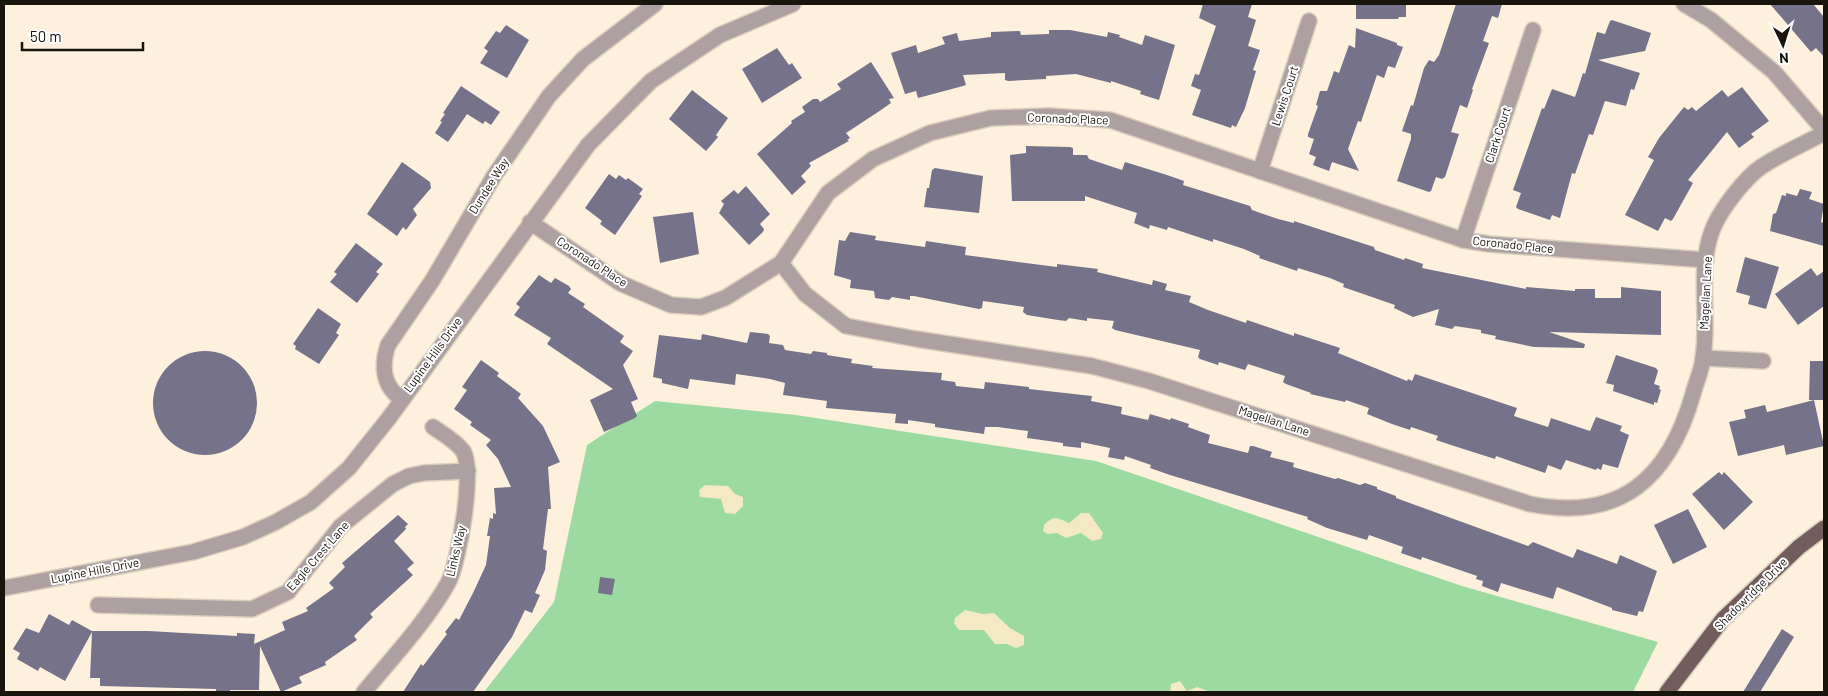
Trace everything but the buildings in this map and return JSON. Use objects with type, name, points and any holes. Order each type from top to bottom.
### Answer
[{"type":"main road","name":"Shadowridge Drive","points":[[1666,692],[1723,619],[1799,547],[1824,528]]},
{"type":"street","name":"Dundee Way","points":[[402,399],[391,392],[385,375],[384,360],[388,345],[432,281],[494,176],[549,96],[583,59],[655,4]]},
{"type":"street","name":"Lupine Hills Drive","points":[[4,588],[193,552],[243,537],[276,522],[311,502],[349,468],[402,399],[588,145],[651,81],[720,35],[793,4]]},
{"type":"street","points":[[1685,4],[1711,20],[1774,72],[1824,132]]},
{"type":"street","name":"Lewis Court","points":[[1260,170],[1310,20]]},
{"type":"street","name":"Clark Court","points":[[1463,240],[1533,30]]},
{"type":"street","name":"Coronado Place","points":[[530,222],[620,283],[671,305],[701,307],[725,298],[781,263],[828,193],[873,160],[930,133],[991,118],[1048,116],[1110,120],[1463,240],[1490,244],[1706,260]]},
{"type":"street","name":"Magellan Lane","points":[[781,263],[805,294],[846,326],[916,340],[1092,366],[1149,380],[1530,504],[1557,510],[1605,504],[1640,485],[1655,473],[1675,444],[1686,419],[1703,358],[1706,260],[1714,226],[1731,199],[1760,168],[1824,132]]},
{"type":"street","points":[[1703,358],[1763,361]]},
{"type":"street","name":"Links Way","points":[[364,692],[410,637],[449,582],[460,540],[467,494],[468,471],[464,452],[448,436],[433,427]]},
{"type":"street","name":"Eagle Crest Lane","points":[[98,605],[252,609],[288,592],[341,526],[393,484],[409,476],[424,473],[468,471]]},
{"type":"green space","points":[[655,401],[796,415],[1096,461],[1462,586],[1658,642],[1633,692],[484,692],[554,602],[587,445]]},
{"type":"sand","points":[[705,485],[728,486],[735,494],[743,497],[743,506],[735,514],[725,513],[721,499],[700,497],[699,490]]},
{"type":"sand","points":[[1081,513],[1089,513],[1103,533],[1101,539],[1092,541],[1081,533],[1066,538],[1057,533],[1047,534],[1043,531],[1044,525],[1050,520],[1058,519],[1069,523]]},
{"type":"sand","points":[[965,610],[983,614],[994,613],[1010,628],[1024,636],[1024,645],[1016,648],[1007,644],[995,644],[984,630],[959,630],[954,623],[955,618]]},
{"type":"sand","points":[[1180,681],[1187,691],[1197,687],[1211,692],[1170,692],[1171,684]]}]
